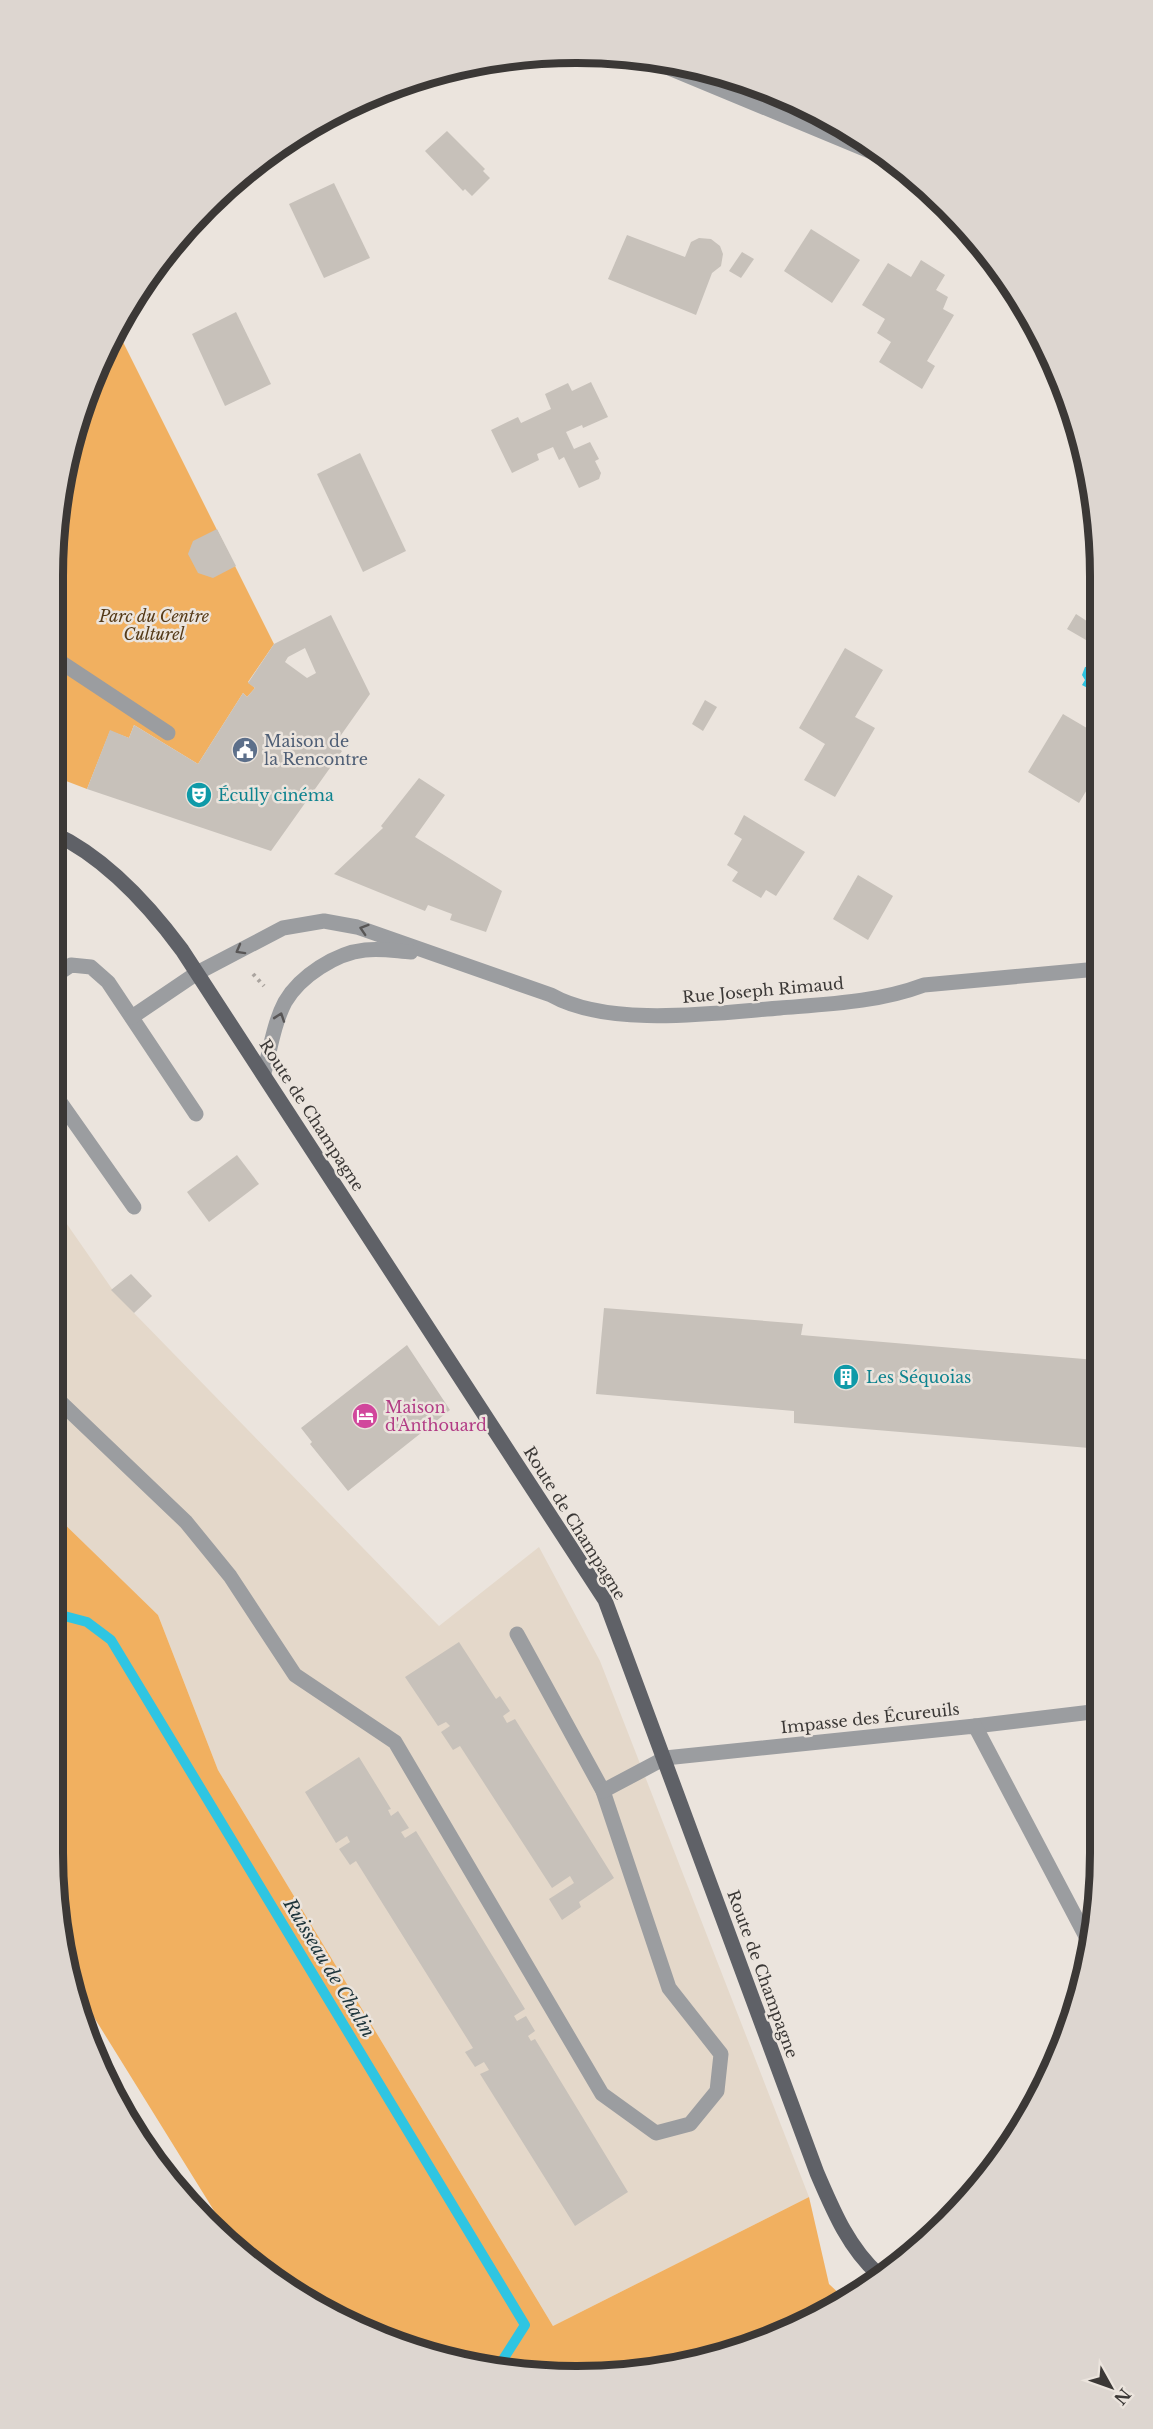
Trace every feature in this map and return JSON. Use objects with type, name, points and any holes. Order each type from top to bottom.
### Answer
[{"type":"main road","name":"Route de Champagne","points":[[63,843],[114,873],[168,930],[264,1073],[605,1600],[817,2173],[837,2221],[854,2247],[875,2270]]},
{"type":"street","points":[[686,75],[852,144]]},
{"type":"street","points":[[63,664],[168,733]]},
{"type":"street","name":"Rue Joseph Rimaud","points":[[132,1017],[197,974],[283,928],[324,921],[357,927],[551,995],[568,1004],[597,1011],[639,1014],[681,1015],[833,1003],[900,994],[924,985],[1090,970]]},
{"type":"street","name":"Rue Joseph Rimaud","points":[[264,1073],[279,1016],[286,1001],[295,988],[323,966],[363,950],[380,949],[439,955]]},
{"type":"street","points":[[63,969],[71,964],[91,967],[108,982],[196,1114]]},
{"type":"street","points":[[63,1107],[134,1207]]},
{"type":"street","points":[[63,1405],[186,1522],[230,1576],[295,1675],[395,1742],[602,2094],[656,2133],[690,2124],[717,2091],[721,2054],[669,1988],[603,1791],[518,1634]]},
{"type":"street","points":[[975,1725],[1090,1712]]},
{"type":"street","name":"Impasse des Écureuils","points":[[665,1758],[975,1725],[1084,1932]]},
{"type":"street","points":[[603,1791],[665,1758]]},
{"type":"path","points":[[251,971],[265,987]]},
{"type":"shaded area","points":[[63,1218],[112,1289],[134,1313],[439,1626],[539,1547],[600,1661],[809,2197],[553,2326],[218,1770],[158,1615],[63,1525]]},
{"type":"green space","name":"Parc du Centre Culturel","points":[[122,339],[274,644],[248,682],[255,688],[247,697],[243,693],[198,764],[134,725],[129,738],[110,731],[87,789],[63,780],[64,543],[67,509],[80,444],[102,380]]},
{"type":"green space","points":[[63,1523],[158,1615],[218,1770],[553,2326],[809,2197],[829,2284],[839,2293],[804,2313],[742,2339],[677,2356],[610,2365],[576,2366],[509,2362],[444,2349],[411,2339],[349,2313],[291,2279],[264,2260],[223,2225],[86,2004],[80,1985],[67,1920],[64,1886]]},
{"type":"water","points":[[1090,666],[1090,689],[1082,685],[1085,680],[1082,675],[1085,667]]},
{"type":"building","points":[[447,131],[485,169],[483,171],[490,178],[472,196],[465,189],[463,191],[425,151]]},
{"type":"building","points":[[334,183],[370,258],[324,278],[289,204]]},
{"type":"building","points":[[811,229],[860,260],[832,303],[784,271]]},
{"type":"building","points":[[627,235],[685,257],[691,242],[699,238],[711,239],[720,246],[723,254],[721,266],[712,273],[696,315],[608,279]]},
{"type":"building","points":[[742,252],[754,259],[741,278],[729,271]]},
{"type":"building","points":[[921,260],[945,275],[936,290],[948,297],[943,309],[954,315],[927,361],[935,366],[922,389],[879,362],[891,342],[877,333],[885,319],[862,305],[888,263],[911,277]]},
{"type":"building","points":[[236,312],[271,384],[225,406],[192,334]]},
{"type":"building","points":[[591,382],[608,417],[583,428],[582,425],[566,432],[574,449],[590,442],[599,459],[595,461],[601,473],[599,479],[579,488],[564,457],[559,460],[553,447],[537,454],[539,460],[512,473],[491,430],[518,417],[521,423],[551,409],[545,394],[568,383],[572,391]]},
{"type":"building","points":[[360,453],[406,551],[363,572],[317,474]]},
{"type":"building","points":[[217,529],[236,566],[213,578],[198,573],[188,554],[193,541]]},
{"type":"building","points":[[1076,614],[1090,623],[1090,634],[1086,640],[1067,629]]},
{"type":"building","points":[[331,615],[370,694],[334,745],[342,751],[271,851],[87,789],[110,730],[129,738],[134,725],[198,764],[243,693],[247,697],[255,688],[248,683],[274,644]],"holes":[[[305,648],[316,673],[307,678],[285,662],[288,657]]]},
{"type":"building","points":[[845,648],[883,670],[855,717],[875,728],[835,797],[804,780],[825,744],[799,728]]},
{"type":"building","points":[[705,700],[717,707],[703,731],[692,724]]},
{"type":"building","points":[[1063,714],[1090,730],[1090,785],[1079,803],[1028,772]]},
{"type":"building","points":[[419,778],[445,795],[415,837],[502,891],[486,932],[450,920],[452,914],[428,905],[425,911],[334,874],[383,828],[381,826]]},
{"type":"building","points":[[744,815],[805,852],[776,896],[766,890],[761,898],[732,881],[738,872],[727,865],[742,839],[734,834]]},
{"type":"building","points":[[858,875],[893,896],[868,940],[833,919]]},
{"type":"building","points":[[237,1155],[259,1184],[209,1222],[187,1192]]},
{"type":"building","points":[[131,1274],[152,1296],[134,1313],[111,1290]]},
{"type":"building","name":"Les Séquoias","points":[[604,1308],[803,1324],[801,1335],[1090,1359],[1089,1448],[794,1423],[794,1411],[596,1394]]},
{"type":"building","points":[[407,1345],[450,1410],[348,1491],[310,1444],[312,1442],[301,1428]]},
{"type":"building","points":[[459,1642],[496,1699],[500,1696],[510,1711],[503,1716],[507,1723],[515,1719],[614,1878],[579,1902],[581,1907],[562,1920],[549,1899],[574,1883],[570,1876],[552,1888],[460,1746],[453,1750],[441,1732],[450,1726],[446,1722],[438,1726],[405,1677]]},
{"type":"building","points":[[359,1757],[391,1809],[388,1810],[391,1816],[398,1811],[409,1828],[401,1832],[405,1838],[416,1831],[525,2009],[514,2016],[517,2021],[526,2016],[535,2031],[528,2036],[531,2041],[535,2039],[628,2192],[575,2226],[480,2074],[489,2070],[484,2062],[475,2067],[465,2052],[473,2048],[356,1861],[350,1865],[339,1849],[350,1842],[347,1836],[336,1843],[305,1792]]},
{"type":"waterway","name":"Ruisseau de Chalin","points":[[63,1616],[87,1622],[111,1640],[525,2325],[502,2361]]},
{"type":"place","name":"Maison de la Rencontre","points":[[245,750]]},
{"type":"place","name":"Écully cinéma","points":[[199,795]]},
{"type":"place","name":"Les Séquoias","points":[[846,1377]]},
{"type":"place","name":"Maison d'Anthouard","points":[[365,1416]]}]
